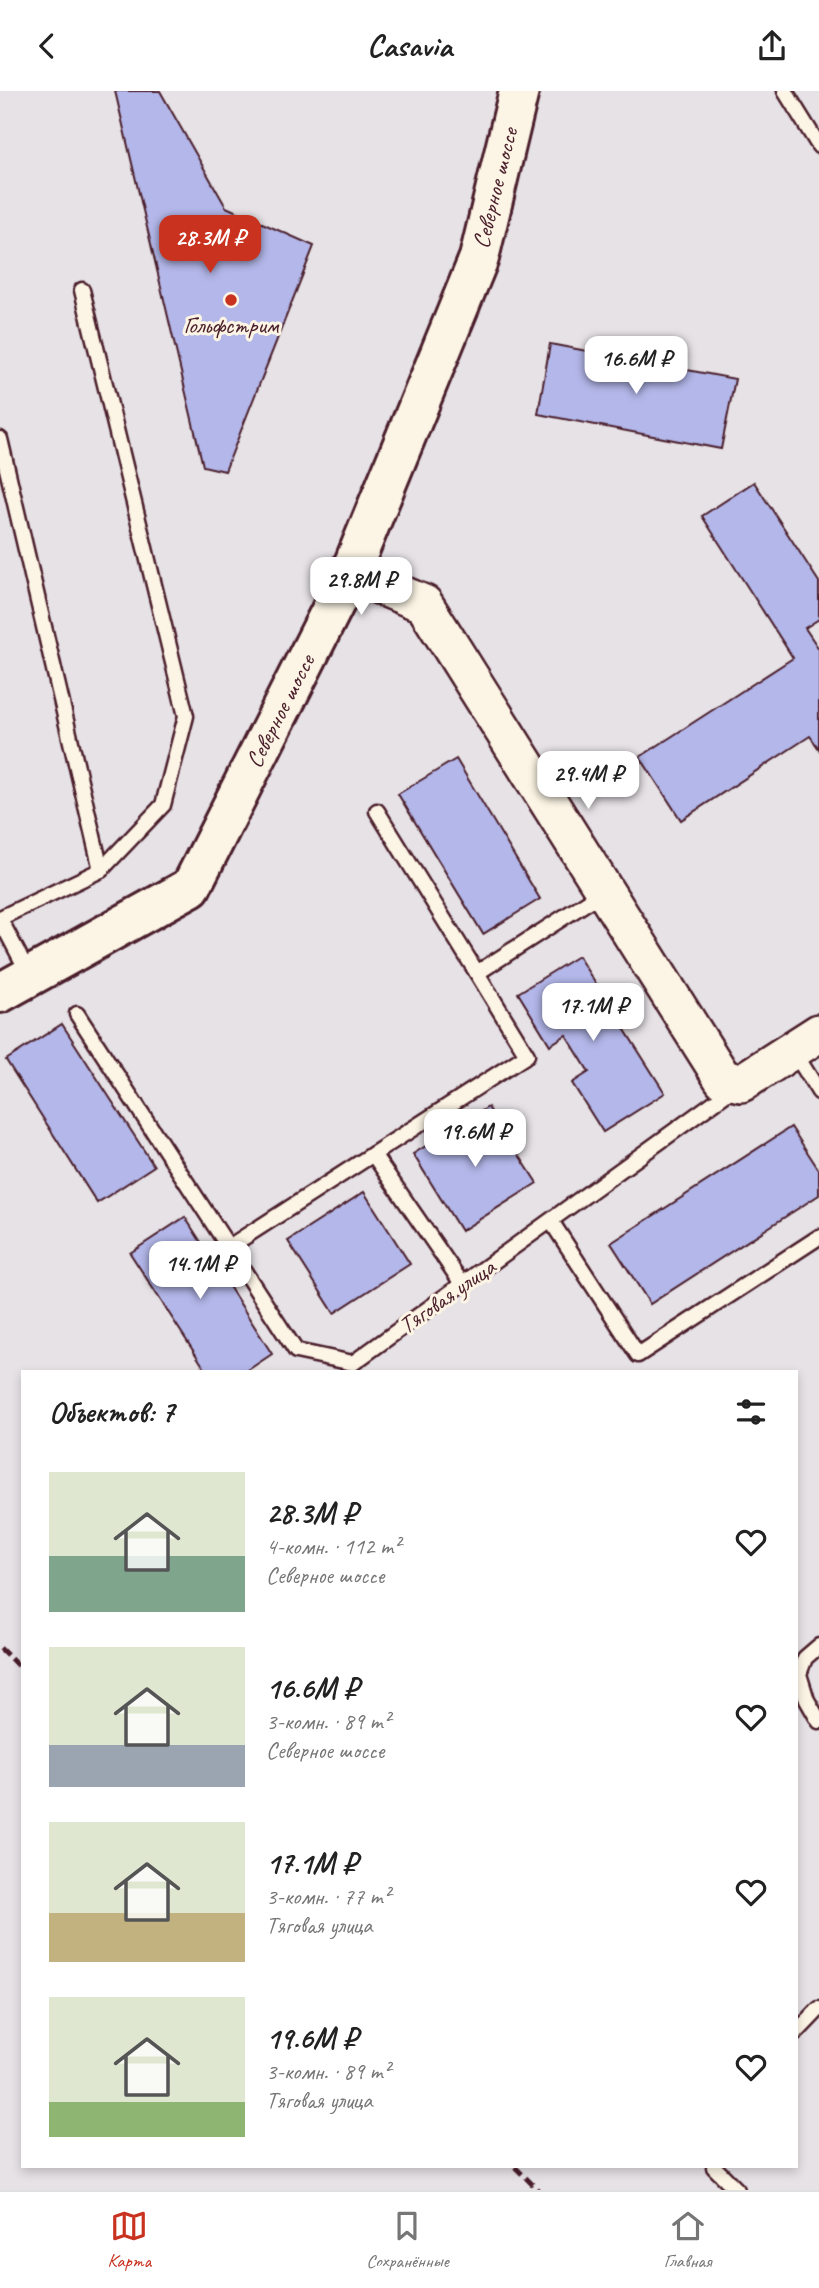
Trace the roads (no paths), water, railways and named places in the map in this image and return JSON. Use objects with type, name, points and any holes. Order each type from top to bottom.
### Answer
[{"type":"main road","name":"Северное шоссе","points":[[15,985],[191,887],[350,573],[479,258],[519,91]]},
{"type":"street","points":[[350,573],[424,604],[723,1079],[741,1083]]},
{"type":"street","name":"Тяговая улица","points":[[741,1083],[806,1042]]},
{"type":"lane","points":[[785,91],[819,146]]},
{"type":"lane","points":[[15,985],[0,918],[101,870],[163,805],[186,716],[82,290]]},
{"type":"lane","points":[[0,439],[101,870]]},
{"type":"lane","points":[[229,1247],[527,1055],[377,811]]},
{"type":"lane","points":[[477,973],[604,891]]},
{"type":"lane","name":"Тяговая улица","points":[[77,1014],[296,1351],[353,1363],[741,1083]]},
{"type":"lane","points":[[806,1042],[819,1092]]},
{"type":"lane","points":[[373,1154],[463,1285]]},
{"type":"lane","points":[[551,1221],[639,1355],[819,1237]]},
{"type":"lane","points":[[819,1646],[805,1658],[799,1674],[807,1700],[819,1721]]},
{"type":"lane","points":[[798,2031],[819,2010]]},
{"type":"lane","points":[[714,2168],[737,2190]]},
{"type":"railway","points":[[0,1648],[21,1669]]},
{"type":"railway","points":[[516,2168],[538,2190]]},
{"type":"place","name":"Гольфстрим","points":[[231,300]]}]
